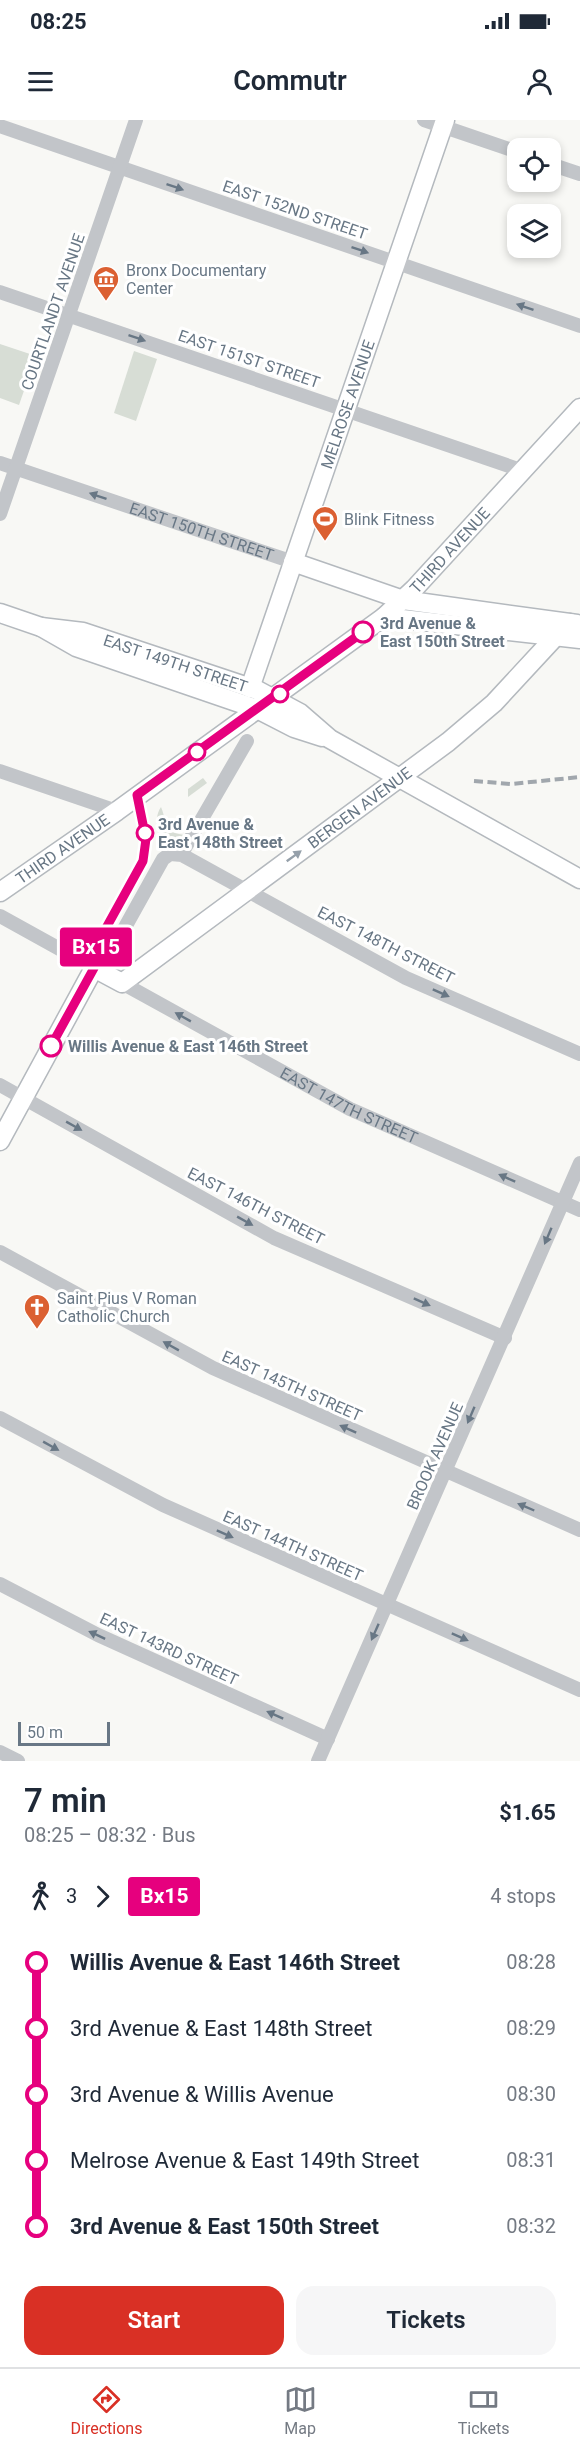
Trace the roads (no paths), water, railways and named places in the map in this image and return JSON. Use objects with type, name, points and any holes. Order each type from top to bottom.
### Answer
[{"type":"main road","name":"MELROSE AVENUE","points":[[250,688],[444,123]]},
{"type":"main road","name":"THIRD AVENUE","points":[[0,892],[117,811],[384,616],[403,600],[580,408]]},
{"type":"main road","name":"EAST 150TH STREET","points":[[292,562],[403,600],[577,621]]},
{"type":"main road","name":"EAST 149TH STREET","points":[[0,613],[41,627],[76,647],[257,709],[294,728],[330,739]]},
{"type":"main road","points":[[384,616],[580,639]]},
{"type":"main road","name":"BERGEN AVENUE","points":[[122,982],[400,780],[448,742],[494,703],[556,636],[577,621]]},
{"type":"main road","name":"EAST 149TH STREET","points":[[41,627],[82,632],[274,698],[300,713],[330,739],[580,879]]},
{"type":"main road","points":[[0,1141],[94,968]]},
{"type":"main road","name":"EAST 147TH STREET","points":[[94,968],[122,982]]},
{"type":"street","name":"COURTLANDT AVENUE","points":[[0,514],[136,120]]},
{"type":"street","points":[[424,120],[444,123],[507,148]]},
{"type":"street","name":"EAST 152ND STREET","points":[[0,126],[580,326]]},
{"type":"street","points":[[561,168],[580,174]]},
{"type":"street","name":"EAST 151ST STREET","points":[[0,292],[521,470]]},
{"type":"street","name":"EAST 150TH STREET","points":[[0,463],[292,562]]},
{"type":"street","points":[[94,968],[109,956],[163,860],[170,854],[184,852],[247,741]]},
{"type":"street","points":[[0,771],[117,811]]},
{"type":"street","name":"EAST 148TH STREET","points":[[184,852],[247,890],[406,978],[580,1054]]},
{"type":"street","name":"EAST 147TH STREET","points":[[0,916],[94,968]]},
{"type":"street","name":"EAST 147TH STREET","points":[[122,982],[350,1109],[580,1210]]},
{"type":"street","name":"EAST 146TH STREET","points":[[0,1085],[274,1238],[505,1338]]},
{"type":"street","name":"BROOK AVENUE","points":[[318,1761],[580,1163]]},
{"type":"street","name":"EAST 145TH STREET","points":[[0,1252],[198,1360],[446,1473],[580,1530]]},
{"type":"street","name":"EAST 144TH STREET","points":[[0,1418],[162,1505],[580,1690]]},
{"type":"street","name":"EAST 143RD STREET","points":[[0,1584],[98,1635],[328,1739]]},
{"type":"street","points":[[0,1752],[18,1761]]},
{"type":"railway","points":[[474,781],[511,784],[580,777]]},
{"type":"place","name":"Bronx Documentary Center","points":[[106,302]]},
{"type":"place","name":"Blink Fitness","points":[[325,542]]},
{"type":"place","name":"3rd Avenue & East 150th Street","points":[[363,632]]},
{"type":"place","name":"3rd Avenue & East 148th Street","points":[[145,833]]},
{"type":"place","name":"Willis Avenue & East 146th Street","points":[[51,1046]]},
{"type":"place","name":"Saint Pius V Roman Catholic Church","points":[[37,1330]]}]
